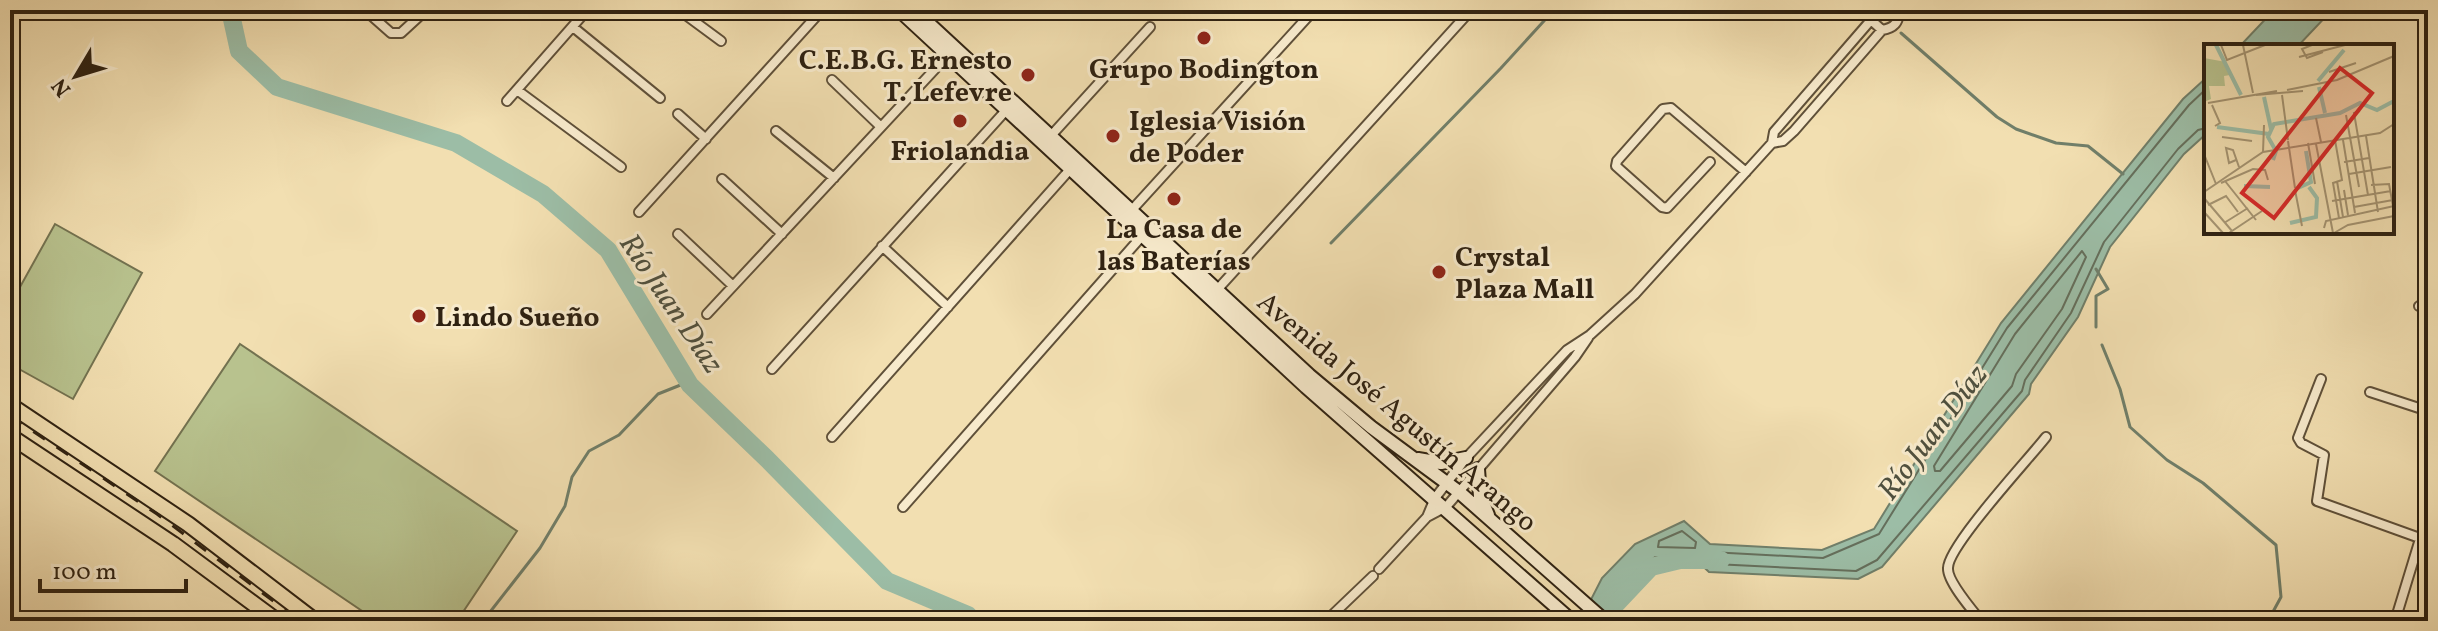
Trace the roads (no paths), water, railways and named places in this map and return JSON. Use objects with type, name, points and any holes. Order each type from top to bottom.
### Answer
[{"type":"main road","name":"Avenida José Agustín Arango","points":[[904,11],[1214,294],[1361,435],[1572,621]]},
{"type":"main road","name":"Avenida José Agustín Arango","points":[[1128,215],[1142,236],[1371,427],[1447,482],[1605,621]]},
{"type":"main road","points":[[10,405],[188,524],[315,621]]},
{"type":"main road","points":[[10,436],[173,544],[277,621]]},
{"type":"main road","points":[[1416,459],[1441,463],[1466,458]]},
{"type":"main road","points":[[1478,469],[1480,496],[1489,518]]},
{"type":"street","points":[[365,10],[391,33],[401,33],[426,10]]},
{"type":"street","points":[[507,101],[587,10]]},
{"type":"street","points":[[679,10],[721,41]]},
{"type":"street","points":[[639,212],[822,10]]},
{"type":"street","points":[[1128,215],[1314,10]]},
{"type":"street","points":[[1214,294],[1471,10]]},
{"type":"street","points":[[1326,621],[1376,573],[1427,517],[1435,498],[1466,458],[1567,350],[1590,335],[1635,294],[1772,143],[1774,132],[1871,20],[1871,10]]},
{"type":"street","points":[[1772,143],[1783,141],[1794,131],[1882,30],[1894,26],[1899,19],[1899,10]]},
{"type":"street","points":[[1871,20],[1882,30]]},
{"type":"street","points":[[573,27],[660,98]]},
{"type":"street","points":[[1047,140],[1150,27]]},
{"type":"street","points":[[707,314],[951,52]]},
{"type":"street","points":[[832,80],[881,127]]},
{"type":"street","points":[[517,90],[621,167]]},
{"type":"street","points":[[772,369],[1010,106]]},
{"type":"street","points":[[1710,162],[1667,208],[1662,207],[1616,166],[1617,161],[1663,109],[1671,108],[1746,172]]},
{"type":"street","points":[[678,114],[706,139]]},
{"type":"street","points":[[776,131],[834,178]]},
{"type":"street","points":[[832,437],[1074,165]]},
{"type":"street","points":[[722,179],[782,234]]},
{"type":"street","points":[[678,234],[733,286]]},
{"type":"street","points":[[903,507],[1142,236]]},
{"type":"street","points":[[882,246],[948,307]]},
{"type":"street","points":[[1427,517],[1446,507],[1575,357],[1590,335]]},
{"type":"street","points":[[2321,379],[2298,438],[2325,457],[2317,501],[2424,540],[2395,621]]},
{"type":"street","points":[[2370,392],[2428,411]]},
{"type":"street","points":[[1981,621],[1949,575],[1950,559],[1963,536],[2046,437]]},
{"type":"street","points":[[10,614],[21,621]]},
{"type":"water","points":[[2274,10],[2332,10],[2300,44],[2242,44]]},
{"type":"water","points":[[2204,80],[2204,136],[2184,154],[2110,247],[2078,317],[2031,384],[2029,394],[1882,567],[1858,579],[1709,572],[1693,557],[1655,557],[1615,594],[1606,621],[1580,621],[1602,578],[1635,544],[1684,521],[1710,544],[1822,550],[1874,529],[2001,323],[2183,99]]},
{"type":"waterway","name":"Río Juan Díaz","points":[[230,10],[239,51],[277,87],[456,143],[543,194],[608,250],[690,385],[887,581],[968,615],[974,621]]},
{"type":"waterway","points":[[1331,243],[1554,10]]},
{"type":"waterway","points":[[1901,33],[1997,117],[2016,129],[2056,143],[2088,146],[2123,174]]},
{"type":"waterway","points":[[2096,269],[2108,289],[2096,296],[2096,327]]},
{"type":"waterway","points":[[2102,345],[2120,389],[2130,427],[2167,460],[2203,483],[2276,545],[2281,597],[2268,621]]},
{"type":"waterway","points":[[483,621],[540,548],[565,506],[572,477],[589,451],[619,435],[658,394],[688,382]]},
{"type":"waterway","name":"Río Juan Díaz","points":[[1600,621],[1651,567],[1680,560],[1721,560]]},
{"type":"railway","points":[[10,416],[157,514],[300,621]]},
{"type":"place","name":"Grupo Bodington","points":[[1204,38]]},
{"type":"place","name":"C.E.B.G. Ernesto T. Lefevre","points":[[1028,75]]},
{"type":"place","name":"Friolandia","points":[[960,121]]},
{"type":"place","name":"Iglesia Visión de Poder","points":[[1113,136]]},
{"type":"place","name":"La Casa de las Baterías","points":[[1174,199]]},
{"type":"place","name":"Crystal Plaza Mall","points":[[1439,272]]},
{"type":"place","name":"Lindo Sueño","points":[[419,316]]}]
